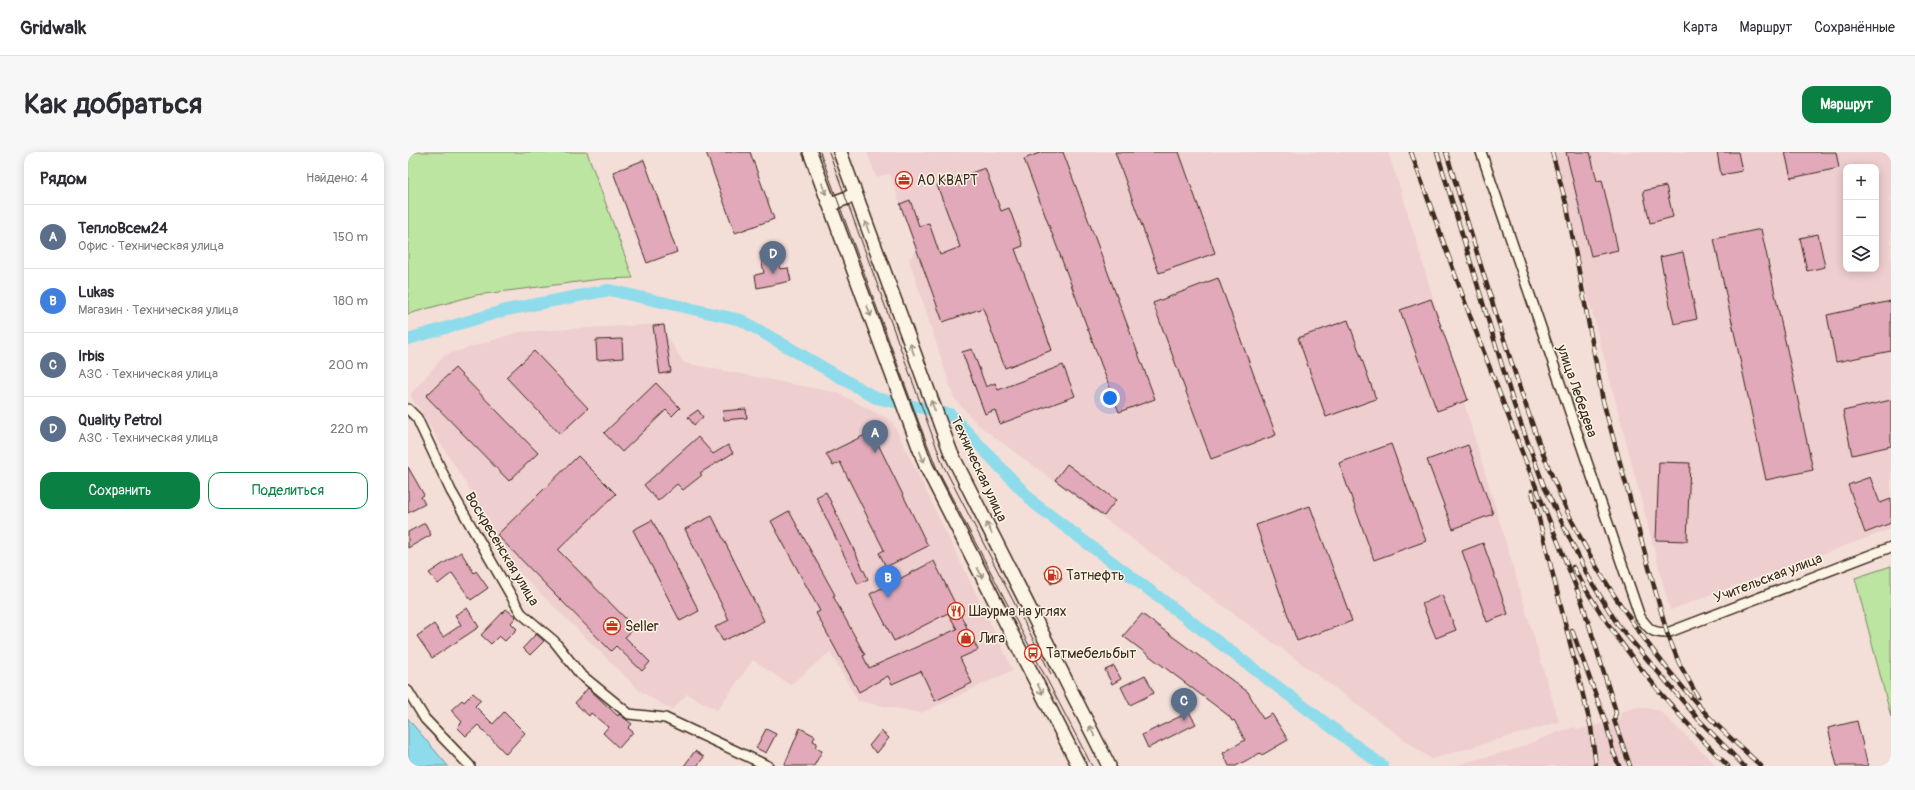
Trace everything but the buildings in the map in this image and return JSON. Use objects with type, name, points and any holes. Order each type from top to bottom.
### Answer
[{"type":"main road","points":[[810,152],[926,466],[1079,766]]},
{"type":"main road","name":"Техническая улица","points":[[840,152],[925,386],[951,453],[1109,766]]},
{"type":"main road","points":[[830,204],[855,195]]},
{"type":"street","name":"улица Лебедева","points":[[1481,152],[1640,617],[1649,628],[1656,633]]},
{"type":"street","name":"Воскресенская улица","points":[[408,410],[417,418],[451,491],[521,613],[554,641],[580,674],[629,714],[665,718],[768,766]]},
{"type":"street","name":"Учительская улица","points":[[1656,633],[1666,633],[1891,547]]},
{"type":"street","points":[[408,691],[425,719],[470,766]]},
{"type":"shaded area","points":[[867,152],[1388,152],[1403,197],[1559,722],[1431,759],[978,425],[954,398],[909,259],[916,252],[890,174],[876,177]]},
{"type":"shaded area","points":[[1553,152],[1891,152],[1891,529],[1670,610],[1565,208]]},
{"type":"shaded area","points":[[659,324],[684,363],[838,393],[892,421],[1013,670],[921,713],[858,701],[830,652],[790,685],[753,660],[717,710],[687,694],[672,710],[640,691],[482,536],[491,523],[410,395],[445,355],[519,332]]},
{"type":"shaded area","points":[[1638,707],[1659,710],[1717,766],[1453,766],[1516,749],[1558,732],[1575,727],[1578,730],[1621,719],[1620,712]]},
{"type":"green space","points":[[408,152],[587,152],[633,278],[601,279],[476,295],[408,314]]},
{"type":"green space","points":[[1891,566],[1891,717],[1855,578]]},
{"type":"water","points":[[408,718],[409,720],[448,766],[408,766]]},
{"type":"waterway","points":[[408,339],[506,310],[609,290],[741,320],[876,398],[950,414],[1035,504],[1383,766]]},
{"type":"tram line","points":[[820,152],[937,469],[1092,766]]},
{"type":"tram line","points":[[829,152],[943,465],[1051,674]]},
{"type":"railway","points":[[1411,152],[1470,316],[1582,602],[1616,712],[1614,720],[1630,766]]},
{"type":"railway","points":[[1437,152],[1514,405],[1544,486],[1589,578],[1618,625],[1699,720],[1744,766]]},
{"type":"railway","points":[[1446,152],[1518,384],[1546,462],[1584,545],[1632,622],[1668,670],[1707,715],[1761,766]]},
{"type":"railway","points":[[1552,152],[1567,207],[1603,401],[1667,633],[1679,663],[1698,697]]},
{"type":"railway","points":[[1532,491],[1591,727],[1596,766]]},
{"type":"railway","points":[[1573,567],[1606,621],[1643,672],[1684,720],[1728,766]]},
{"type":"railway","points":[[1572,630],[1606,723],[1613,751],[1619,766]]},
{"type":"place","name":"АО КВАРТ","points":[[904,180]]},
{"type":"place","name":"Quality Petrol","points":[[773,274]]},
{"type":"place","name":"ТеплоВсем24","points":[[875,453]]},
{"type":"place","name":"Татнефть","points":[[1053,575]]},
{"type":"place","name":"Lukas","points":[[888,598]]},
{"type":"place","name":"Шаурма на углях","points":[[956,611]]},
{"type":"place","name":"Seller","points":[[612,626]]},
{"type":"place","name":"Лига","points":[[966,638]]},
{"type":"place","name":"Татмебельбыт","points":[[1033,653]]},
{"type":"place","name":"Irbis","points":[[1184,721]]}]
